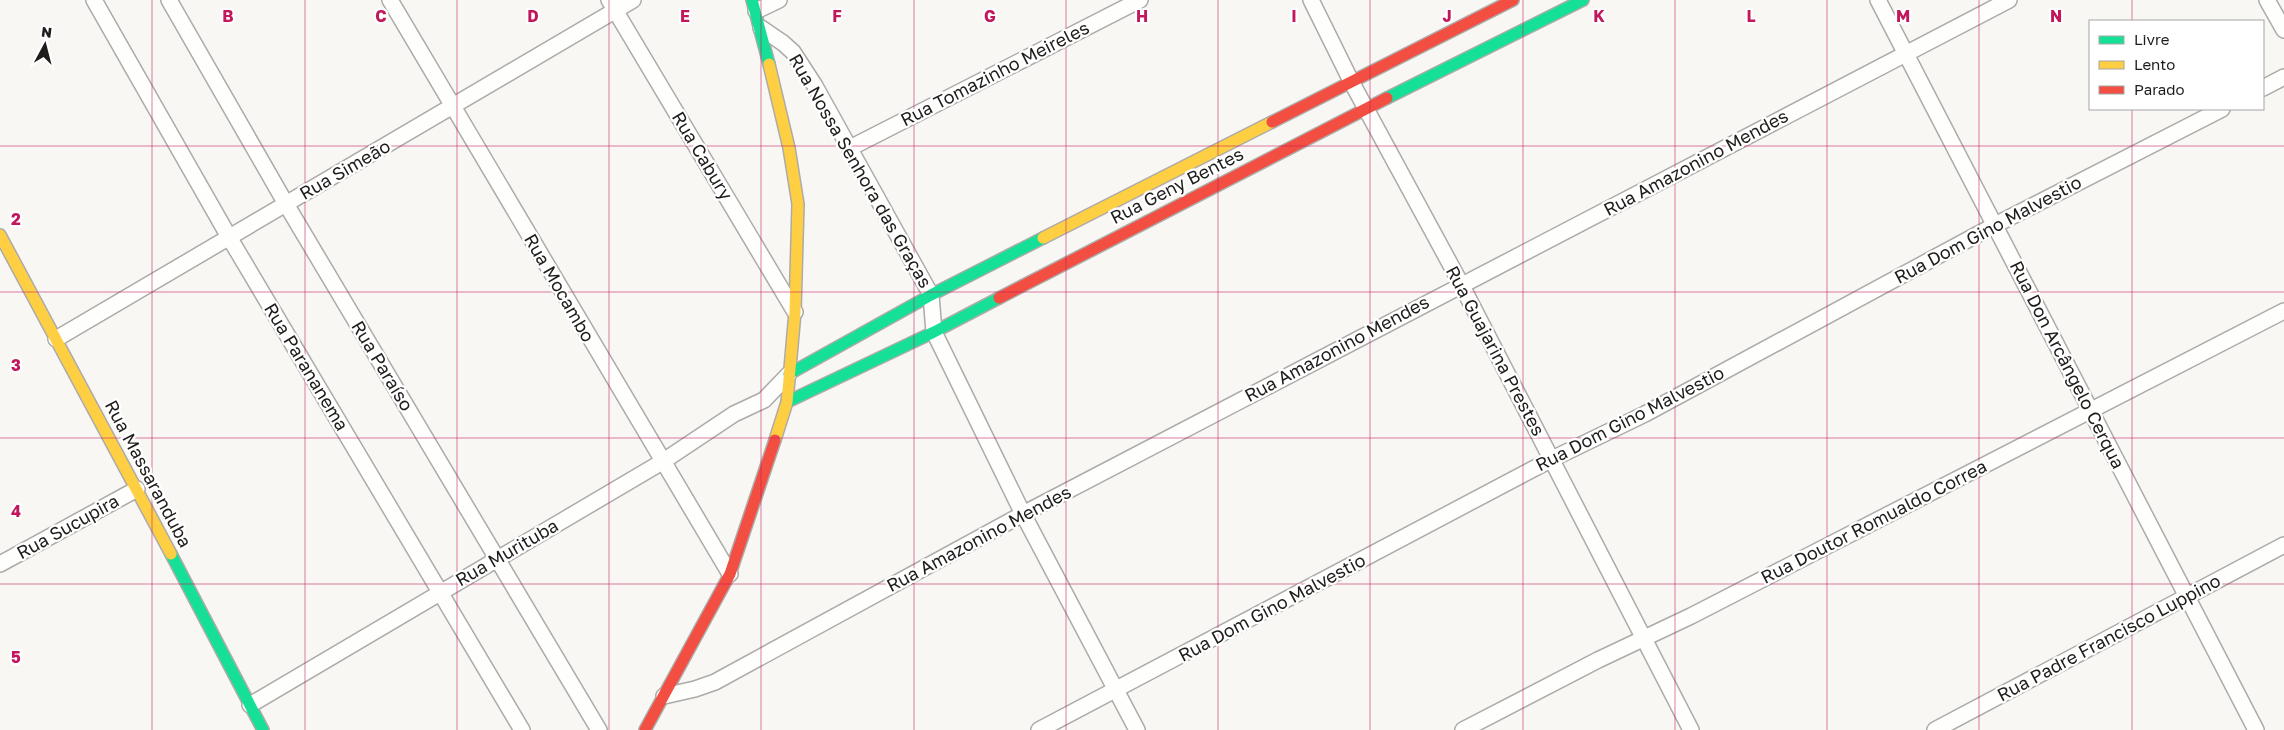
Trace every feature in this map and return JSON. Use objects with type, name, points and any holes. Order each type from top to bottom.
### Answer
[{"type":"street","name":"Rua Parananema","points":[[94,0],[229,237],[522,730]]},
{"type":"street","name":"Rua Paraíso","points":[[169,0],[286,204],[496,560],[599,730]]},
{"type":"street","name":"Rua Mocambo","points":[[390,0],[730,574]]},
{"type":"street","name":"Rua Simeão","points":[[56,339],[453,107],[612,5],[633,0]]},
{"type":"street","points":[[645,730],[730,574],[787,402],[795,312],[798,204],[789,148],[761,28],[754,6],[779,0]]},
{"type":"street","name":"Rua Tomazinho Meireles","points":[[850,148],[1140,0]]},
{"type":"street","name":"Rua Guajarina Prestes","points":[[1312,0],[1352,83],[1461,284],[1691,730]]},
{"type":"street","name":"Rua Geny Bentes","points":[[789,374],[931,295],[1513,0]]},
{"type":"street","name":"Rua Geny Bentes","points":[[787,402],[934,332],[1366,108],[1583,0]]},
{"type":"street","name":"Rua Don Arcângelo Cerqua","points":[[1878,0],[2256,730]]},
{"type":"street","name":"Rua Amazonino Mendes","points":[[664,696],[696,689],[715,682],[1023,514],[2009,0]]},
{"type":"street","points":[[2267,0],[2284,30]]},
{"type":"street","name":"Rua Cabury","points":[[612,5],[795,312]]},
{"type":"street","name":"Rua Nossa Senhora das Graças","points":[[761,28],[793,52],[815,86],[931,295],[934,332],[1023,514],[1137,730]]},
{"type":"street","points":[[2264,87],[2284,77]]},
{"type":"street","name":"Rua Dom Gino Malvestio","points":[[1039,730],[1552,459],[1645,414],[1995,225],[2220,110]]},
{"type":"street","name":"Rua Massaranduba","points":[[0,235],[137,489],[263,730]]},
{"type":"street","name":"Rua Doutor Romualdo Correa","points":[[1462,730],[1700,612],[2284,311]]},
{"type":"street","name":"Rua Murituba","points":[[250,705],[662,462],[734,414],[764,400],[789,374]]},
{"type":"street","name":"Rua Murituba","points":[[764,400],[787,402]]},
{"type":"street","name":"Rua Sucupira","points":[[0,564],[137,489]]},
{"type":"street","name":"Rua Padre Francisco Luppino","points":[[1935,730],[2284,546]]},
{"type":"traffic: fast","points":[[752,0],[769,64]]},
{"type":"traffic: fast","points":[[1387,98],[1583,0]]},
{"type":"traffic: fast","points":[[789,374],[931,295],[1043,238]]},
{"type":"traffic: fast","points":[[787,402],[934,332],[999,298]]},
{"type":"traffic: fast","points":[[171,554],[263,730]]},
{"type":"traffic: slow","points":[[769,64],[789,148],[798,204],[795,312],[787,402],[775,440]]},
{"type":"traffic: slow","points":[[1043,238],[1272,122]]},
{"type":"traffic: slow","points":[[0,235],[171,554]]},
{"type":"traffic: jam","points":[[1272,122],[1513,0]]},
{"type":"traffic: jam","points":[[999,298],[1387,98]]},
{"type":"traffic: jam","points":[[645,730],[730,574],[775,440]]}]
